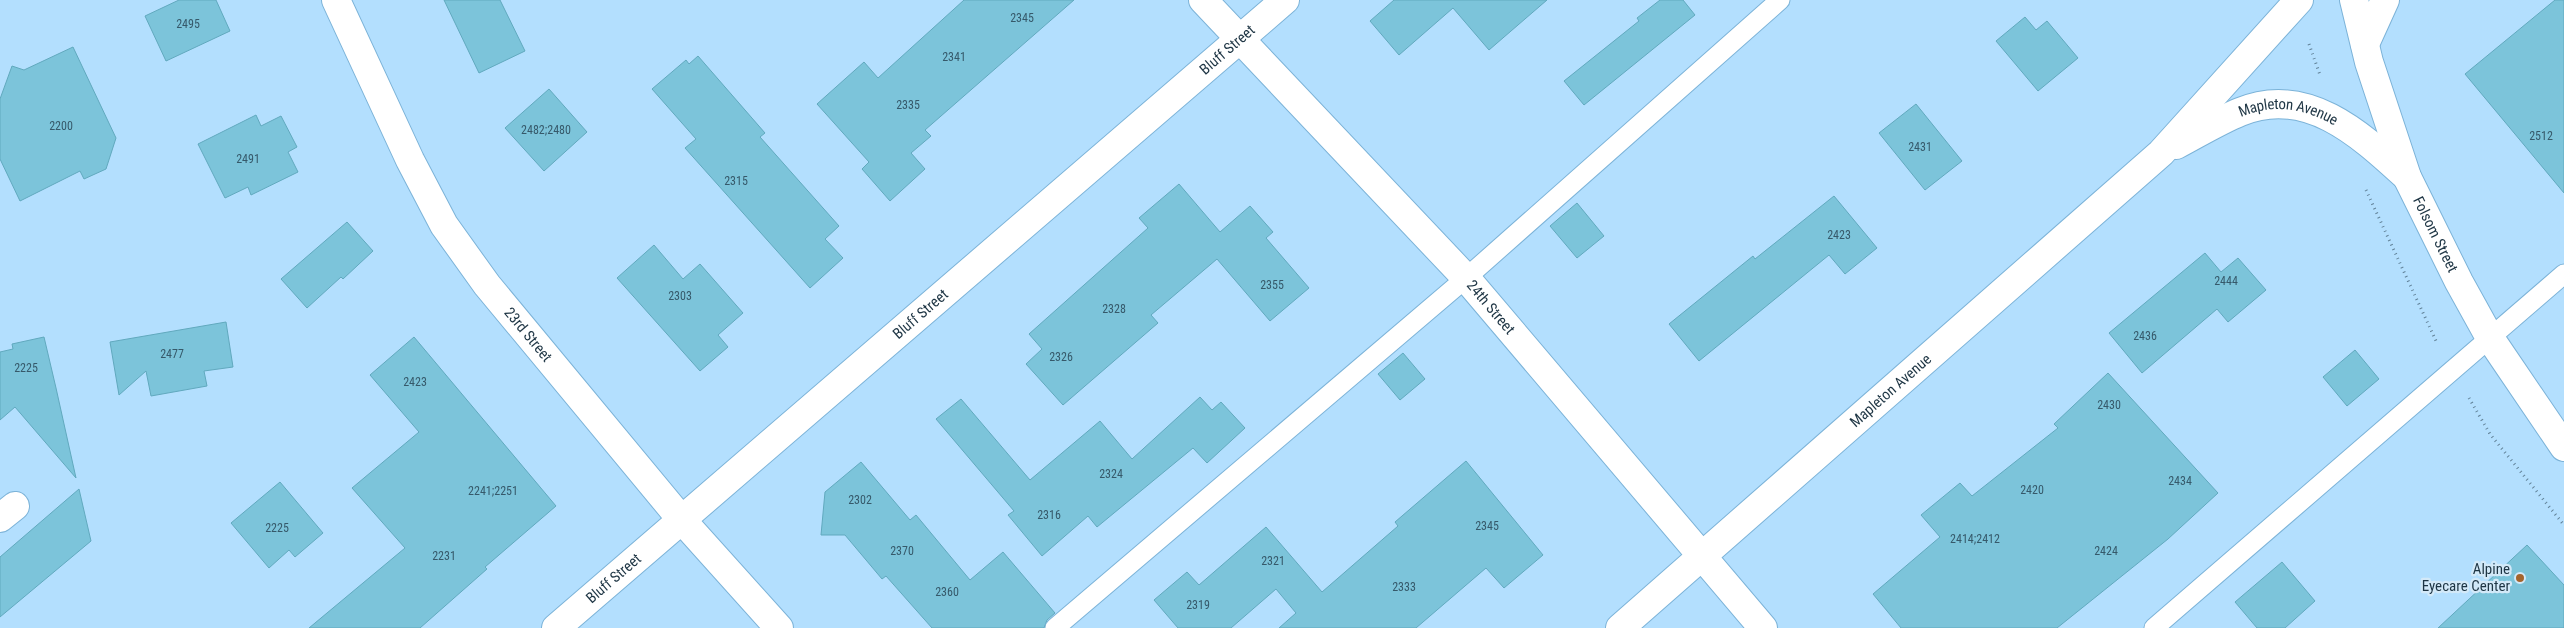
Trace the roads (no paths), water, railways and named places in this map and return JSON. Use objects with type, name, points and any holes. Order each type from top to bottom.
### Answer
[{"type":"street","name":"23rd Street","points":[[336,0],[410,160],[444,225],[486,285],[681,519],[779,628]]},
{"type":"street","name":"24th Street","points":[[1203,0],[1466,278],[1763,628]]},
{"type":"street","name":"Bluff Street","points":[[556,628],[1285,0]]},
{"type":"street","name":"Mapleton Avenue","points":[[1620,628],[1702,558],[2161,153],[2298,0]]},
{"type":"street","name":"Folsom Street","points":[[2354,0],[2364,44],[2407,177],[2459,282],[2490,338],[2564,447]]},
{"type":"street","points":[[2364,44],[2385,0]]},
{"type":"street","name":"Mapleton Avenue","points":[[2161,153],[2241,112],[2268,104],[2298,105],[2330,116],[2363,136],[2407,177]]},
{"type":"lane","points":[[1055,628],[1466,278],[1780,0]]},
{"type":"lane","points":[[2154,628],[2564,274]]},
{"type":"place","name":"Alpine Eyecare Center","points":[[2520,578]]}]
